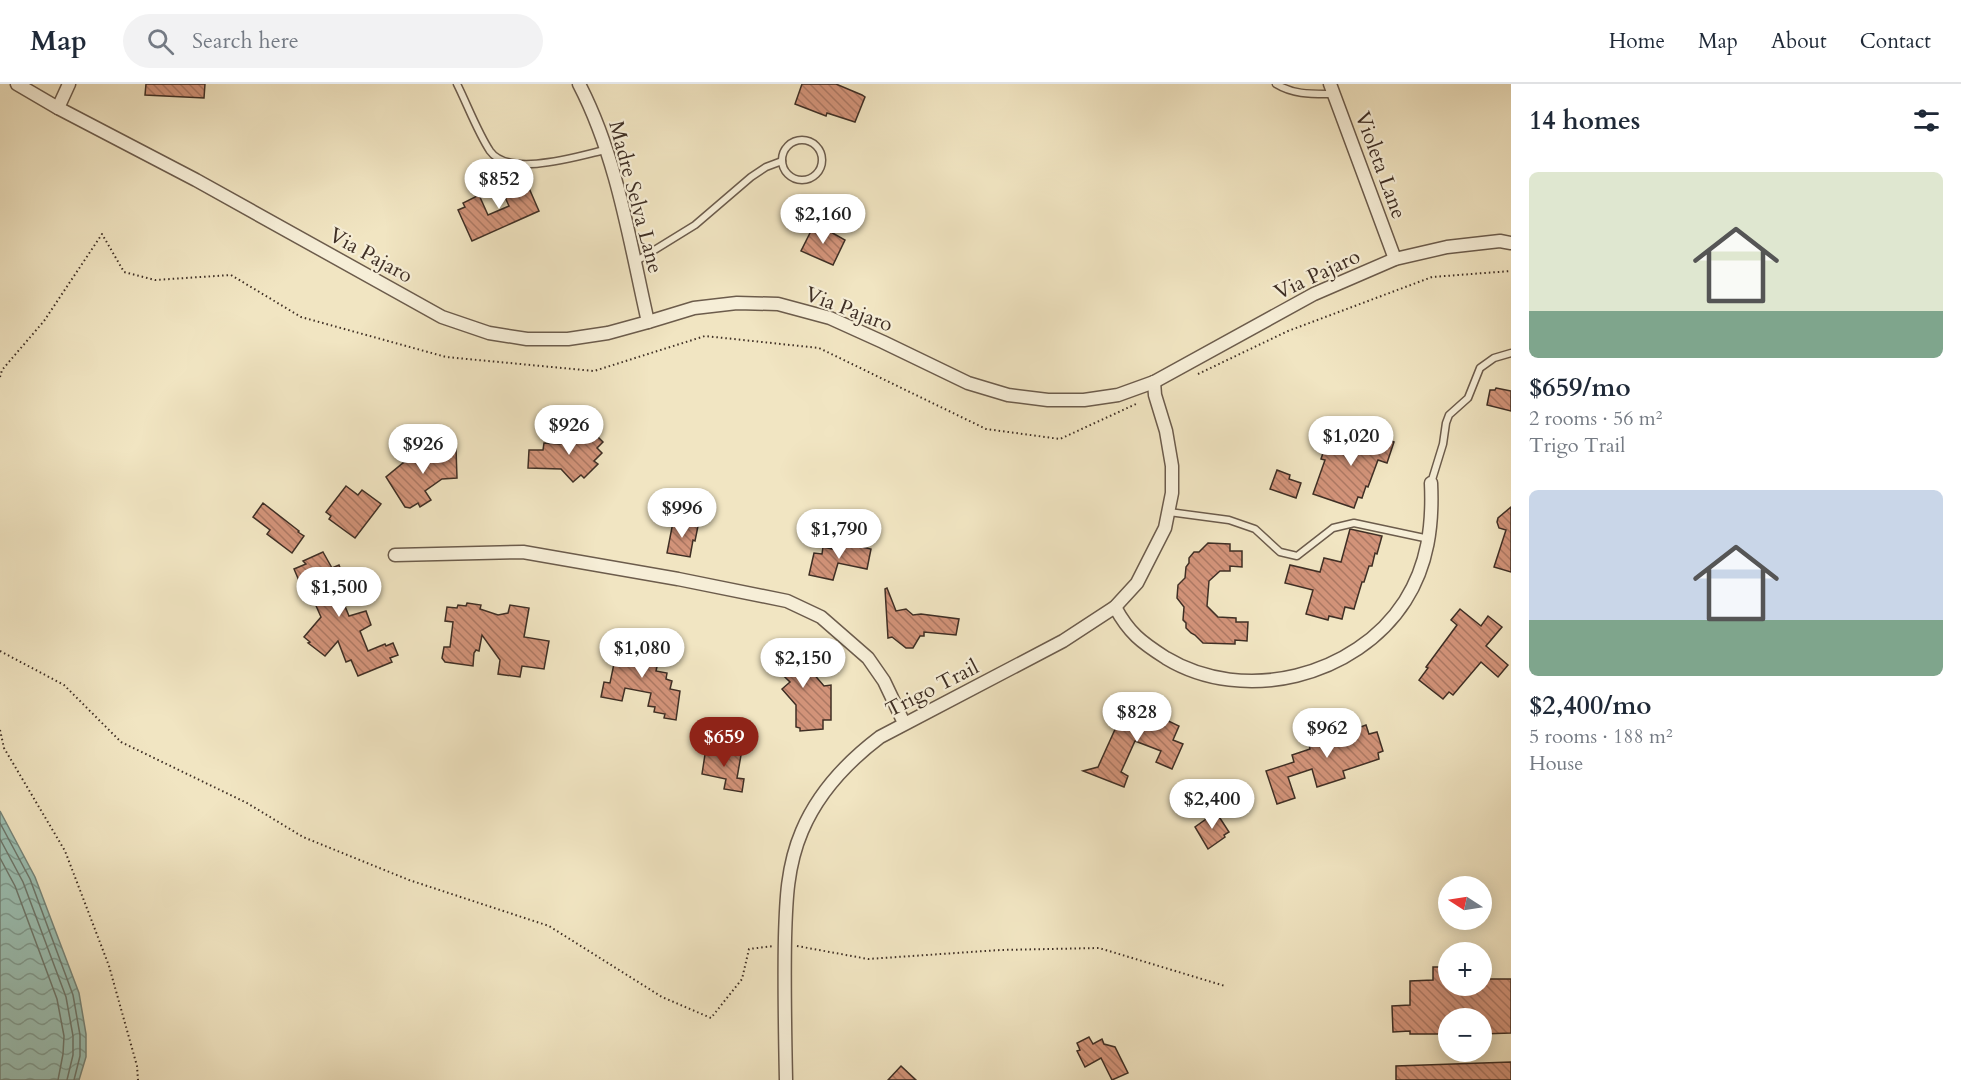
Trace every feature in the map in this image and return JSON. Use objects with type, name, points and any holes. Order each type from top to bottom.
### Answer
[{"type":"street","name":"Via Pajaro","points":[[17,84],[442,317],[489,333],[527,339],[568,339],[608,333],[694,308],[737,303],[778,304],[830,318],[968,383],[1008,395],[1048,400],[1084,400],[1154,388],[1314,294],[1395,259],[1455,245],[1500,241],[1511,243]]},
{"type":"street","points":[[58,108],[69,84]]},
{"type":"street","name":"Madre Selva Lane","points":[[579,84],[593,111],[618,192],[648,322]]},
{"type":"street","name":"Violeta Lane","points":[[1332,89],[1395,259]]},
{"type":"street","name":"Trigo Trail","points":[[786,1080],[787,894],[790,867],[802,830],[836,777],[880,737],[1063,641],[1115,607],[1137,583],[1165,528],[1172,493],[1172,466],[1166,431],[1154,388]]},
{"type":"street","points":[[1115,607],[1125,626],[1137,638],[1174,663],[1214,678],[1235,682],[1299,676],[1340,660],[1378,633],[1399,609],[1415,583],[1424,563],[1429,539],[1432,513],[1431,483]]},
{"type":"street","points":[[395,555],[523,552],[678,579],[786,601],[821,617],[868,658],[884,681],[904,723]]},
{"type":"lane","points":[[457,84],[491,153],[508,163],[540,165],[605,150]]},
{"type":"lane","points":[[1276,84],[1286,90],[1299,93],[1332,89]]},
{"type":"lane","points":[[634,262],[695,225],[751,177],[782,160],[787,146],[794,142],[809,141],[820,151],[822,159],[817,173],[803,180],[795,179],[789,174],[782,160]]},
{"type":"lane","points":[[1431,483],[1449,415],[1468,398],[1480,369],[1494,358],[1511,353]]},
{"type":"lane","points":[[1169,512],[1229,520],[1255,529],[1280,552],[1297,556],[1332,528],[1354,523],[1429,539]]},
{"type":"path","points":[[0,377],[2,370],[44,321],[102,234],[123,272],[155,280],[231,275],[301,317],[446,357],[594,371],[705,336],[819,348],[986,429],[1060,439],[1154,388]]},
{"type":"path","points":[[1196,375],[1288,331],[1432,277],[1511,272]]},
{"type":"path","points":[[0,651],[64,685],[121,742],[247,803],[303,837],[408,880],[549,926],[662,997],[711,1018],[742,979],[749,949],[785,944],[868,959],[1000,950],[1100,948],[1225,986]]},
{"type":"path","points":[[0,730],[4,748],[65,850],[109,966],[137,1065],[138,1080]]},
{"type":"water","points":[[0,811],[35,877],[79,993],[86,1034],[86,1057],[79,1080],[0,1080]]},
{"type":"building","points":[[146,84],[205,84],[204,98],[145,95]]},
{"type":"building","points":[[802,84],[836,84],[865,97],[855,122],[827,113],[826,116],[795,104]]},
{"type":"building","points":[[516,179],[517,182],[525,179],[539,211],[472,241],[458,210],[465,207],[463,203],[479,195],[488,215],[509,206],[500,186]]},
{"type":"building","points":[[815,223],[845,240],[833,265],[801,251]]},
{"type":"building","points":[[1496,388],[1511,391],[1511,411],[1487,405],[1490,390]]},
{"type":"building","points":[[582,431],[588,437],[593,432],[603,442],[597,448],[602,453],[594,461],[598,464],[584,478],[581,475],[573,482],[561,469],[528,468],[529,450],[543,450],[544,443],[560,444],[569,434],[574,439]]},
{"type":"building","points":[[1370,433],[1394,442],[1387,463],[1378,460],[1368,487],[1366,486],[1362,498],[1358,497],[1354,508],[1313,494],[1325,460],[1321,459],[1326,444],[1331,446],[1334,437],[1343,441],[1346,434],[1367,441]]},
{"type":"building","points":[[456,448],[457,478],[442,479],[425,491],[431,500],[420,507],[418,503],[410,508],[405,507],[386,477],[403,463],[429,449]]},
{"type":"building","points":[[1277,470],[1290,475],[1289,479],[1301,483],[1296,498],[1270,489]]},
{"type":"building","points":[[346,486],[358,495],[362,490],[381,504],[355,538],[329,519],[331,516],[326,512]]},
{"type":"building","points":[[263,503],[304,536],[292,553],[267,534],[270,530],[253,517]]},
{"type":"building","points":[[1511,507],[1511,572],[1494,567],[1506,530],[1499,528],[1498,518]]},
{"type":"building","points":[[673,522],[698,526],[690,557],[667,553]]},
{"type":"building","points":[[1350,529],[1382,536],[1372,566],[1369,566],[1364,582],[1362,582],[1354,609],[1345,607],[1342,619],[1329,616],[1328,620],[1306,614],[1313,590],[1285,583],[1290,565],[1320,572],[1324,558],[1341,562]]},
{"type":"building","points":[[843,543],[871,549],[867,569],[838,563],[833,580],[809,575],[814,553],[822,554],[823,547],[842,551]]},
{"type":"building","points":[[1208,543],[1230,544],[1230,551],[1242,551],[1242,567],[1230,566],[1230,571],[1220,571],[1209,581],[1207,606],[1218,617],[1236,618],[1236,622],[1248,622],[1247,641],[1235,640],[1235,644],[1203,643],[1186,628],[1183,620],[1184,607],[1177,598],[1178,585],[1185,578],[1189,558]]},
{"type":"building","points":[[323,552],[332,568],[339,565],[345,580],[336,584],[349,616],[366,611],[371,625],[360,631],[368,651],[393,643],[398,655],[390,658],[392,662],[358,676],[351,660],[346,662],[338,641],[325,656],[304,637],[321,617],[305,581],[300,583],[294,569],[306,564],[303,561]]},
{"type":"building","points":[[887,588],[896,611],[906,609],[913,615],[959,619],[956,635],[924,632],[924,636],[920,636],[913,648],[906,648],[892,637],[888,638],[885,589]]},
{"type":"building","points":[[467,603],[481,605],[480,609],[498,615],[508,613],[510,605],[529,608],[524,637],[549,641],[544,669],[522,666],[520,677],[498,674],[500,660],[482,635],[479,651],[476,650],[474,653],[473,666],[445,662],[442,658],[444,647],[450,647],[453,622],[445,621],[447,607],[457,608],[458,605],[466,606]]},
{"type":"building","points":[[1460,609],[1481,626],[1488,616],[1502,627],[1486,646],[1508,665],[1498,677],[1481,662],[1453,695],[1449,692],[1443,699],[1419,680],[1457,625],[1451,620]]},
{"type":"building","points":[[621,640],[657,647],[655,657],[659,658],[656,671],[667,673],[666,679],[672,681],[670,689],[680,691],[676,720],[664,718],[665,714],[654,712],[655,707],[648,706],[651,693],[625,688],[622,701],[601,697],[604,682],[610,683]]},
{"type":"building","points":[[780,641],[824,686],[831,685],[831,720],[823,720],[823,729],[800,731],[800,728],[796,727],[796,705],[782,689],[790,682],[764,657]]},
{"type":"building","points":[[1131,703],[1179,726],[1173,740],[1183,744],[1172,769],[1156,762],[1161,751],[1135,741],[1121,772],[1128,776],[1124,787],[1083,771],[1098,767],[1122,714],[1125,715]]},
{"type":"building","points":[[1357,724],[1358,728],[1366,725],[1369,734],[1377,732],[1383,751],[1378,753],[1379,759],[1343,771],[1345,778],[1317,787],[1312,769],[1288,777],[1295,798],[1277,804],[1266,771],[1294,762],[1292,755],[1310,749],[1308,740]]},
{"type":"building","points":[[706,748],[741,755],[737,778],[744,779],[742,792],[724,789],[726,779],[702,774]]},
{"type":"building","points":[[1216,812],[1229,832],[1208,849],[1195,827]]},
{"type":"building","points":[[1433,967],[1438,967],[1438,996],[1492,996],[1492,979],[1511,979],[1511,1033],[1492,1034],[1492,1008],[1438,1008],[1438,1034],[1393,1032],[1392,1006],[1410,1005],[1410,981],[1433,980]]},
{"type":"building","points":[[1089,1037],[1093,1044],[1102,1039],[1104,1044],[1115,1047],[1128,1073],[1112,1080],[1101,1058],[1085,1067],[1077,1051],[1080,1050],[1077,1043]]},
{"type":"building","points":[[1511,1062],[1511,1080],[1396,1080],[1396,1066]]},
{"type":"building","points":[[901,1066],[916,1080],[888,1080]]}]
